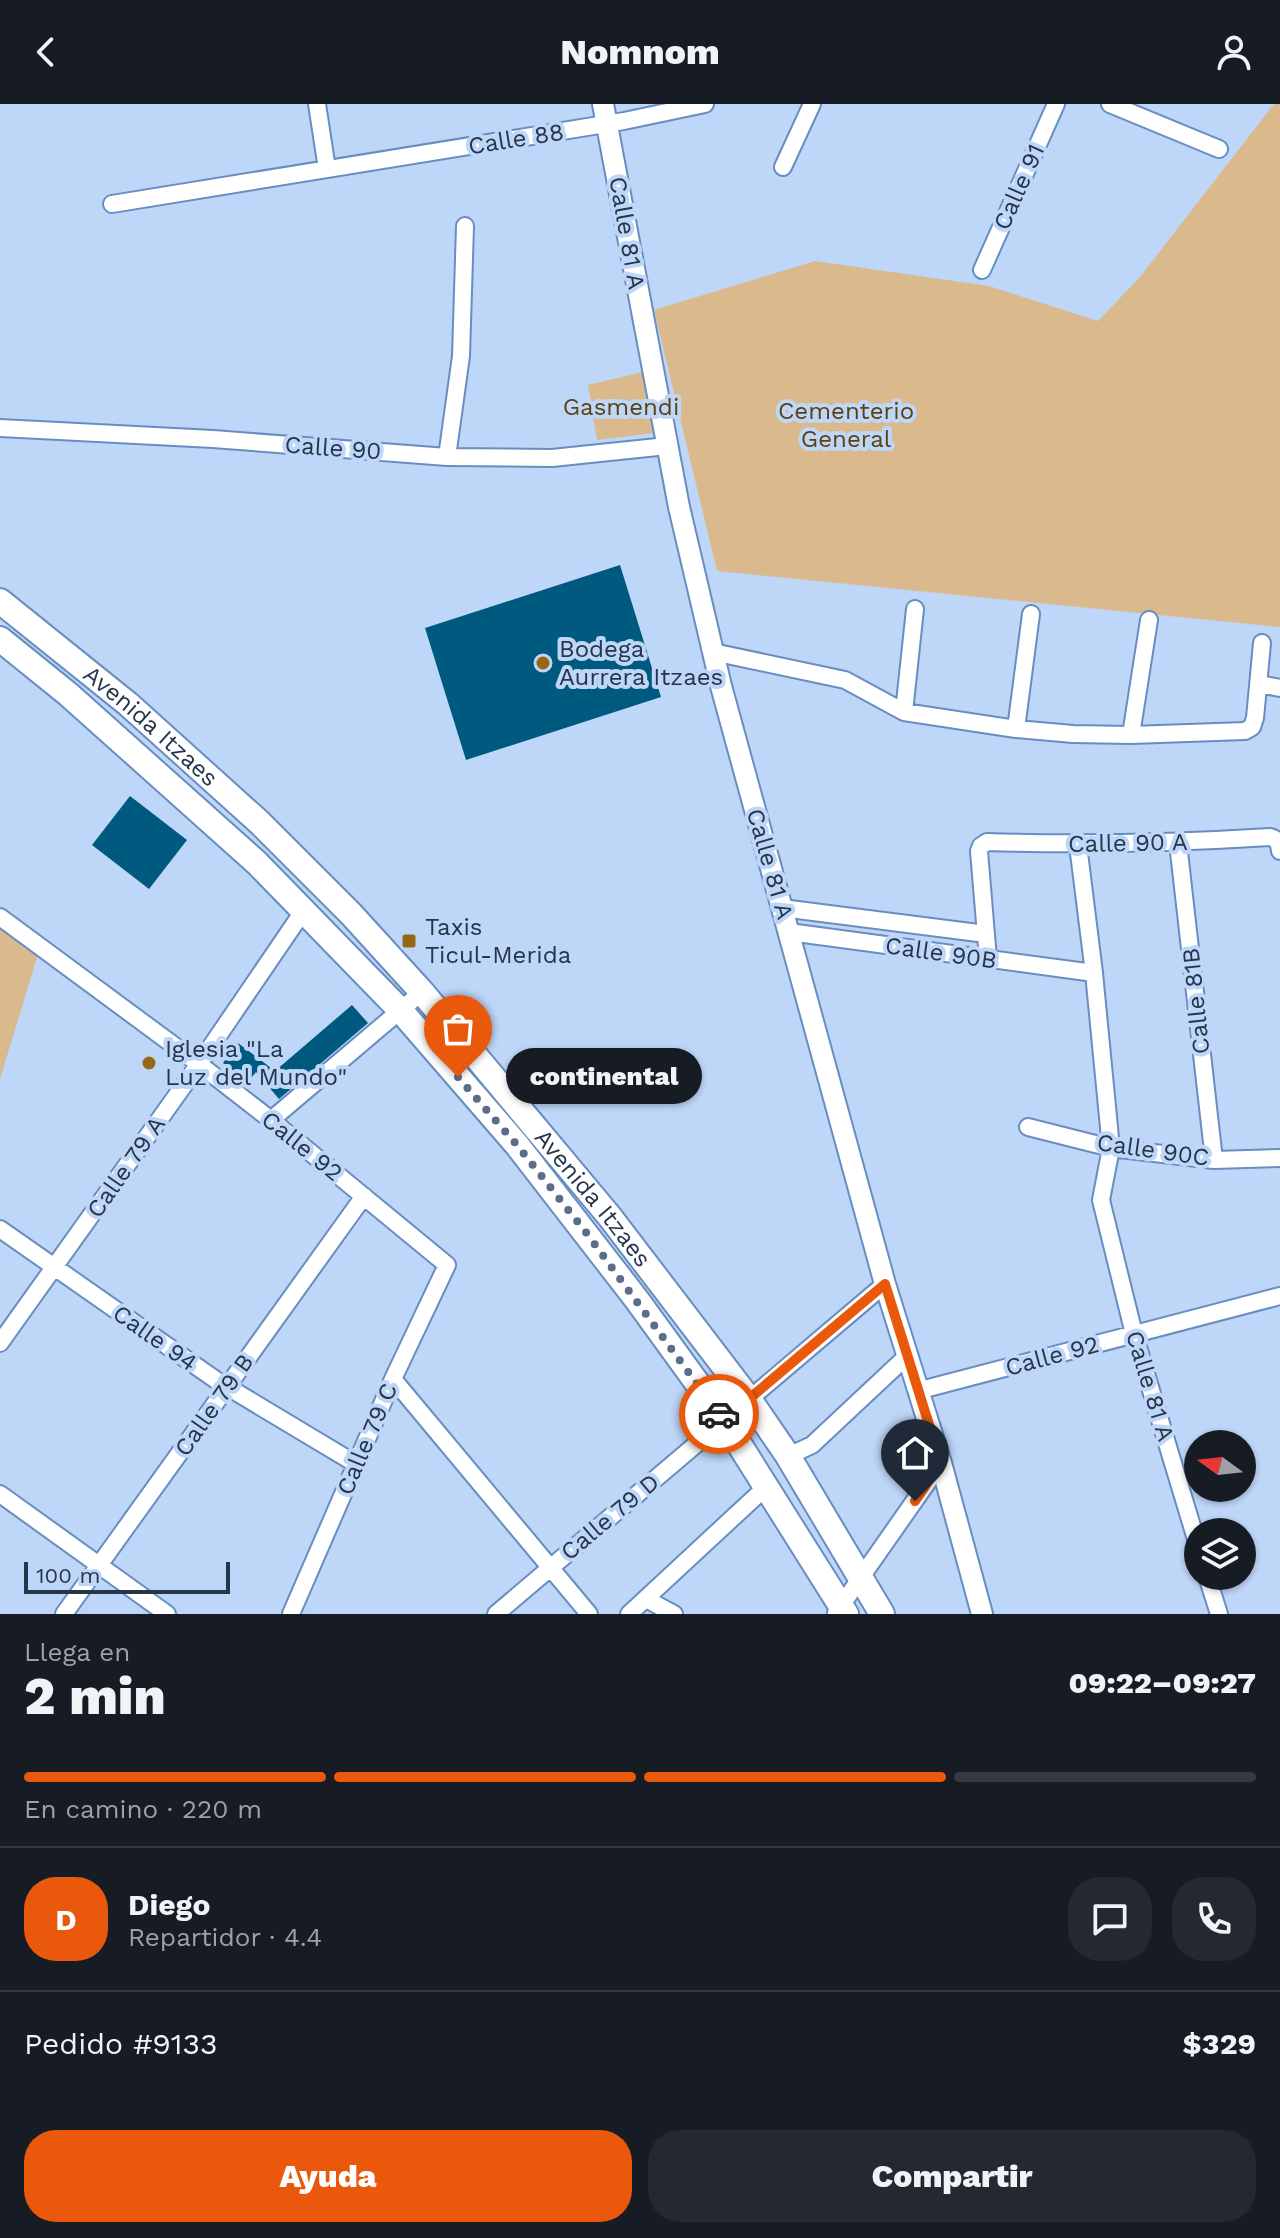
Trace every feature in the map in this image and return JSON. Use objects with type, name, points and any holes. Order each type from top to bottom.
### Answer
[{"type":"main road","name":"Avenida Itzaes","points":[[0,601],[128,704],[279,842],[351,914],[422,992],[610,1217],[749,1399],[788,1456],[882,1614]]},
{"type":"main road","name":"Avenida Itzaes","points":[[0,639],[68,694],[257,863],[401,1011],[517,1145],[588,1235],[724,1420],[841,1611]]},
{"type":"main road","points":[[68,694],[87,671]]},
{"type":"main road","points":[[257,863],[279,842]]},
{"type":"main road","points":[[588,1235],[610,1217]]},
{"type":"street","points":[[317,104],[327,169]]},
{"type":"street","name":"Calle 88","points":[[112,204],[327,169],[605,114],[705,104]]},
{"type":"street","points":[[783,167],[812,104]]},
{"type":"street","name":"Calle 91","points":[[982,270],[1056,104]]},
{"type":"street","points":[[1110,104],[1219,149]]},
{"type":"street","name":"Calle 81 A","points":[[605,114],[679,507],[721,686],[885,1284],[941,1463],[982,1614]]},
{"type":"street","points":[[447,457],[461,356],[465,226]]},
{"type":"street","name":"Calle 90","points":[[0,428],[213,439],[447,457],[552,458],[667,446]]},
{"type":"street","points":[[904,712],[915,609]]},
{"type":"street","points":[[1016,729],[1031,614]]},
{"type":"street","points":[[1131,735],[1149,620]]},
{"type":"street","points":[[713,652],[845,680],[904,712],[1016,729],[1131,735],[1245,731],[1252,727],[1262,643]]},
{"type":"street","points":[[1259,684],[1280,688]]},
{"type":"street","name":"Calle 90 A","points":[[986,934],[979,851],[987,842],[1078,845],[1270,837],[1279,842]]},
{"type":"street","points":[[1279,842],[1280,851]]},
{"type":"street","name":"Calle 81B","points":[[1178,843],[1214,1160]]},
{"type":"street","name":"Calle 81 A","points":[[1078,845],[1111,1148],[1101,1200],[1134,1334],[1190,1518]]},
{"type":"street","points":[[782,908],[986,934],[988,959]]},
{"type":"street","name":"Calle 79 A","points":[[0,1343],[199,1064],[304,910]]},
{"type":"street","name":"Calle 92","points":[[0,917],[271,1120],[447,1265]]},
{"type":"street","name":"Calle 90B","points":[[789,932],[1094,973]]},
{"type":"street","points":[[271,1120],[422,992]]},
{"type":"street","name":"Calle 90C","points":[[1028,1127],[1111,1148],[1214,1160],[1280,1158]]},
{"type":"street","name":"Calle 79 B","points":[[64,1614],[364,1196]]},
{"type":"street","name":"Calle 94","points":[[0,1229],[226,1386],[356,1464]]},
{"type":"street","name":"Calle 79 C","points":[[291,1614],[393,1379],[447,1265]]},
{"type":"street","points":[[724,1420],[885,1284]]},
{"type":"street","name":"Calle 92","points":[[917,1391],[1280,1296]]},
{"type":"street","points":[[788,1456],[812,1445],[907,1356]]},
{"type":"street","points":[[393,1379],[589,1614]]},
{"type":"street","name":"Calle 79 D","points":[[496,1614],[724,1420]]},
{"type":"street","points":[[841,1611],[941,1463]]},
{"type":"street","points":[[629,1614],[767,1486]]},
{"type":"street","points":[[0,1494],[167,1614]]},
{"type":"street","points":[[1211,1590],[1219,1614]]},
{"type":"street","points":[[646,1599],[674,1614]]},
{"type":"green space","name":"Cementerio General","points":[[1274,104],[1280,104],[1280,627],[717,571],[654,310],[815,261],[989,286],[1098,321],[1140,277]]},
{"type":"green space","name":"Gasmendi","points":[[646,371],[655,433],[597,440],[588,385]]},
{"type":"green space","points":[[0,922],[39,951],[0,1079]]},
{"type":"building","name":"Bodega Aurrera Itzaes","points":[[620,565],[661,697],[466,760],[425,628]]},
{"type":"building","points":[[130,796],[187,840],[149,889],[92,845]]},
{"type":"building","points":[[352,1005],[368,1023],[279,1099],[256,1072],[248,1082],[223,1063],[238,1043],[275,1071]]},
{"type":"way so far","points":[[458,1077],[588,1235],[719,1414]]},
{"type":"place","name":"Bodega Aurrera Itzaes","points":[[543,663]]},
{"type":"place","name":"Taxis Ticul-Merida","points":[[409,941]]},
{"type":"place","name":"Iglesia \"La Luz del Mundo\"","points":[[149,1063]]},
{"type":"place","name":"continental","points":[[458,1077]]},
{"type":"route","points":[[719,1414],[724,1420],[885,1284],[941,1463],[915,1501]]}]
